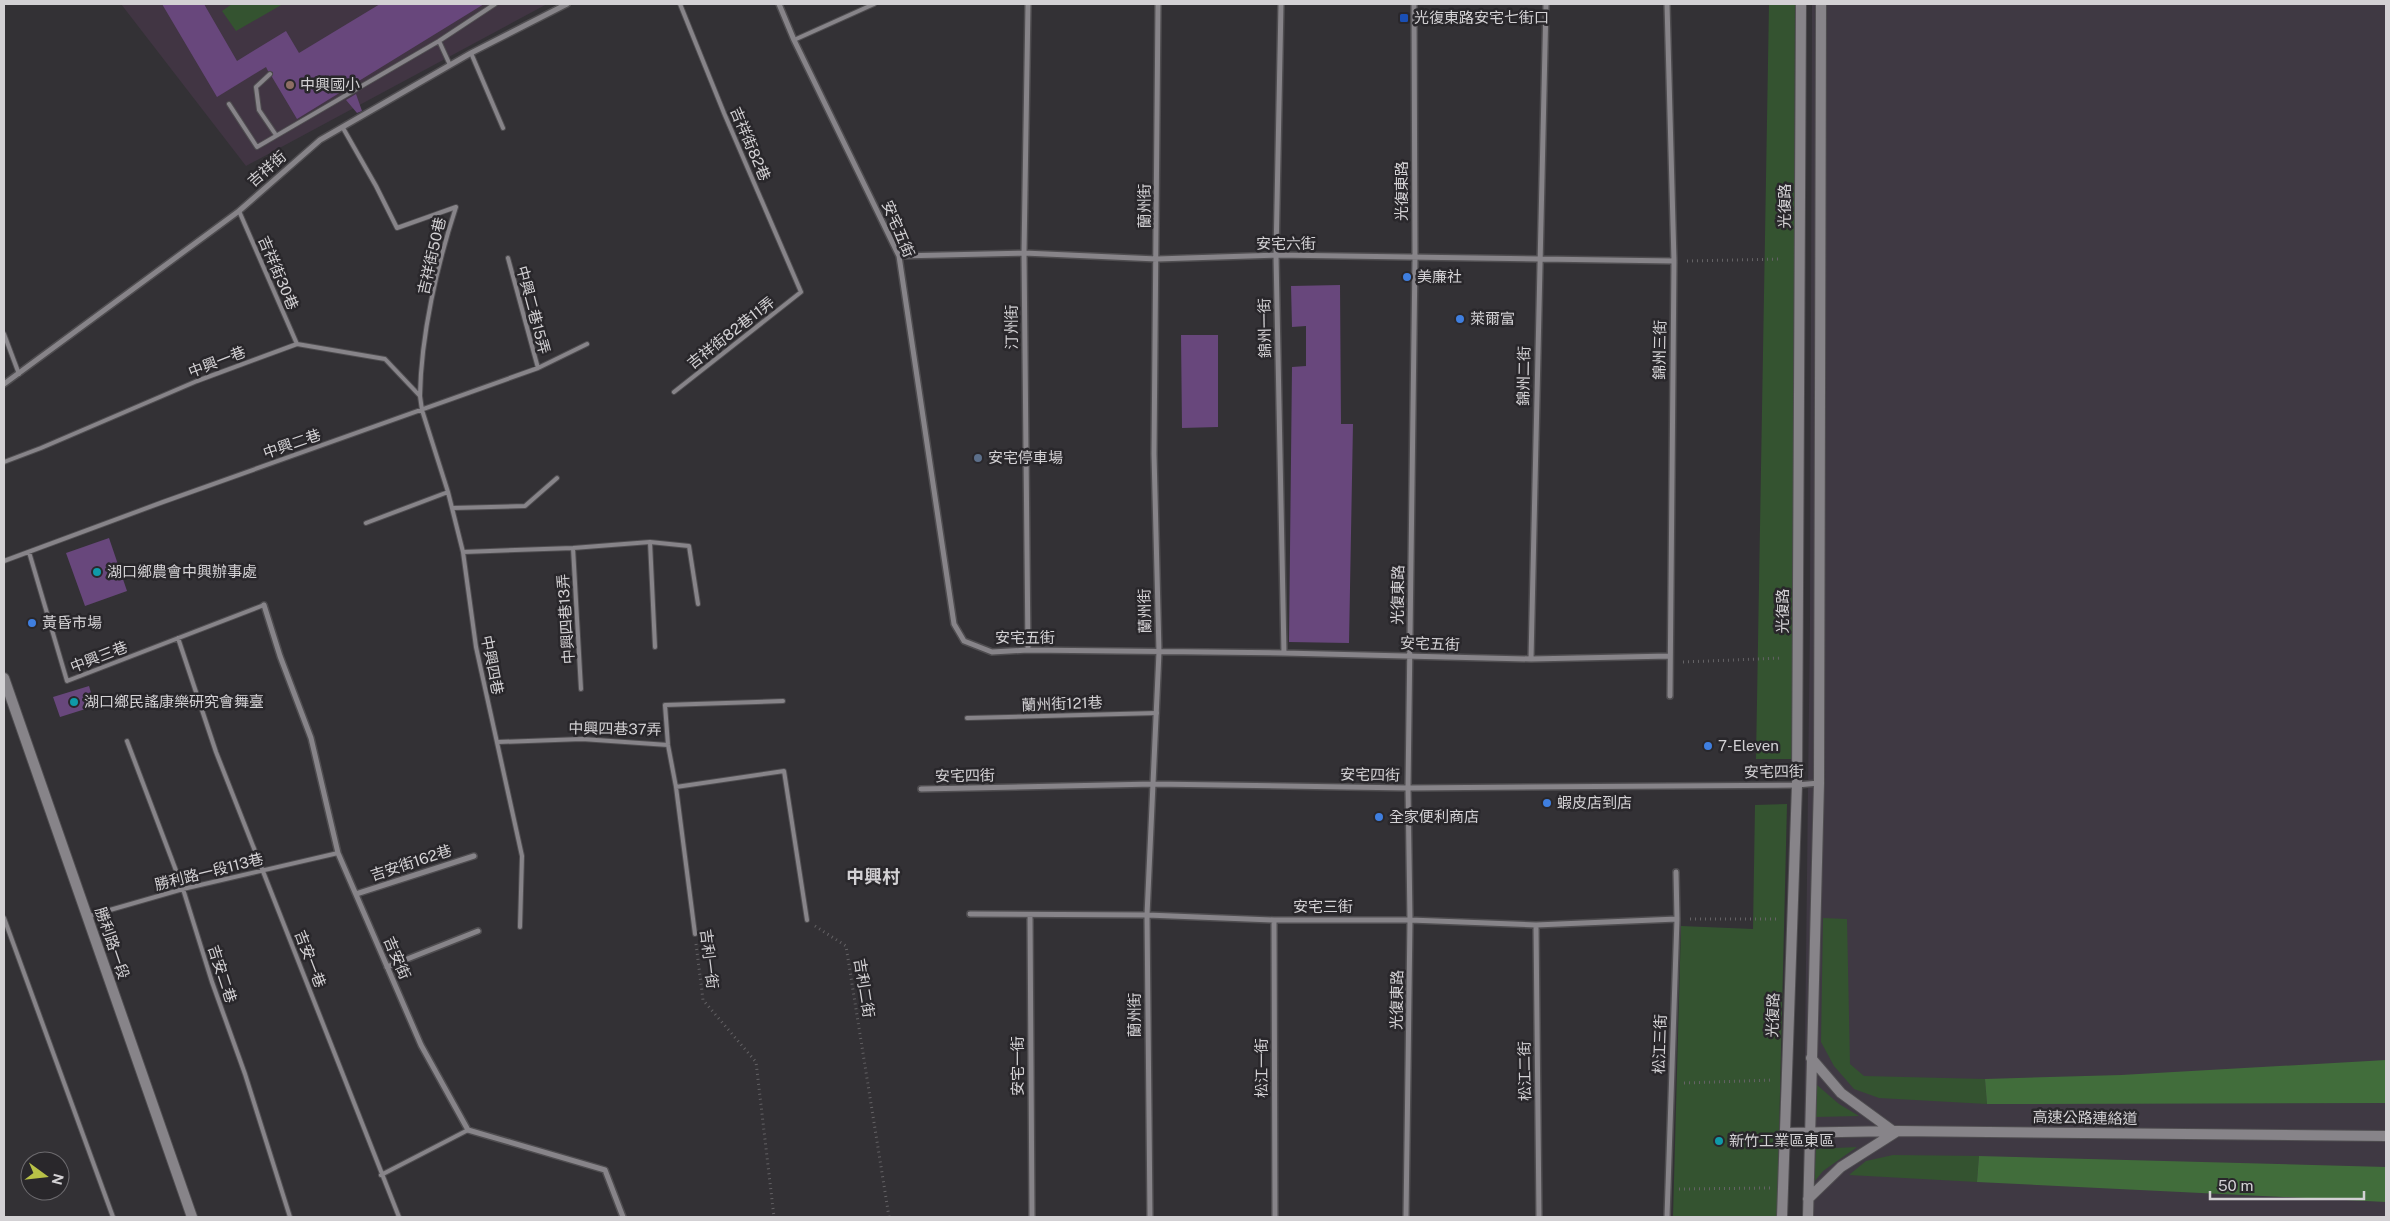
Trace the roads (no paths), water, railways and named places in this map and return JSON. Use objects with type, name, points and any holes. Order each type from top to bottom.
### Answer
[{"type":"street","name":"吉祥街","points":[[4,384],[238,211],[320,140],[471,53],[567,4]]},
{"type":"street","name":"安宅五街","points":[[779,4],[794,40],[899,256],[954,624],[964,641],[992,652],[1028,650],[1284,653],[1531,660],[1670,656]]},
{"type":"street","name":"汀州街","points":[[1028,4],[1024,253],[1028,650]]},
{"type":"street","name":"蘭州街","points":[[1150,1217],[1147,915],[1159,652],[1154,454],[1158,4]]},
{"type":"street","name":"錦州一街","points":[[1281,4],[1276,255],[1284,653]]},
{"type":"street","name":"光復東路","points":[[1406,1217],[1410,920],[1408,788],[1415,259],[1414,4]]},
{"type":"street","name":"錦州二街","points":[[1531,660],[1546,4]]},
{"type":"street","name":"錦州三街","points":[[1667,4],[1674,261],[1670,696]]},
{"type":"street","name":"光復路","points":[[1782,1217],[1797,785],[1801,4]]},
{"type":"street","points":[[1808,1217],[1819,783],[1820,4]]},
{"type":"street","name":"安宅六街","points":[[899,256],[1024,253],[1157,259],[1276,255],[1415,259],[1674,261]]},
{"type":"street","name":"吉安街","points":[[264,606],[280,656],[312,738],[338,852],[421,1045],[468,1130]]},
{"type":"street","name":"勝利路一段","points":[[4,678],[192,1217]]},
{"type":"street","name":"安宅四街","points":[[921,789],[1154,784],[1408,788],[1797,785],[1819,783]]},
{"type":"street","name":"吉安街162巷","points":[[356,894],[474,856]]},
{"type":"street","name":"松江三街","points":[[1667,1217],[1676,872]]},
{"type":"street","name":"安宅三街","points":[[970,914],[1147,915],[1274,920],[1410,920],[1536,925],[1676,919]]},
{"type":"street","name":"安宅一街","points":[[1030,915],[1032,1217]]},
{"type":"street","name":"松江一街","points":[[1274,920],[1276,1217]]},
{"type":"street","name":"松江二街","points":[[1536,925],[1539,1217]]},
{"type":"street","points":[[387,967],[478,930]]},
{"type":"street","points":[[1808,1199],[1841,1167],[1895,1131],[1841,1093],[1811,1058]]},
{"type":"street","points":[[468,1130],[605,1170],[623,1217]]},
{"type":"street","name":"高速公路連絡道","points":[[1784,1133],[1895,1131],[2386,1136]]},
{"type":"lane","points":[[230,104],[257,147],[439,41],[495,4]]},
{"type":"lane","name":"吉祥街82巷","points":[[680,4],[724,113],[801,292]]},
{"type":"lane","points":[[794,40],[874,4]]},
{"type":"lane","points":[[439,41],[450,65]]},
{"type":"lane","points":[[471,53],[503,128]]},
{"type":"lane","points":[[270,74],[256,87],[259,110],[276,136]]},
{"type":"lane","name":"吉祥街50巷","points":[[342,128],[376,186],[397,228],[456,207],[444,245],[421,359],[420,396]]},
{"type":"lane","name":"吉祥街30巷","points":[[238,211],[296,344]]},
{"type":"lane","name":"中興二巷15弄","points":[[508,258],[538,368]]},
{"type":"lane","name":"吉祥街82巷11弄","points":[[674,392],[801,292]]},
{"type":"lane","points":[[4,334],[19,374]]},
{"type":"lane","name":"中興一巷","points":[[4,462],[198,381],[296,344],[385,358],[420,396]]},
{"type":"lane","name":"中興二巷","points":[[4,561],[538,368],[587,344]]},
{"type":"lane","points":[[420,396],[422,410]]},
{"type":"lane","name":"中興四巷","points":[[422,410],[453,508],[463,552],[476,646],[522,856],[520,927]]},
{"type":"lane","points":[[453,508],[525,506],[558,478]]},
{"type":"lane","points":[[366,523],[448,492]]},
{"type":"lane","points":[[463,552],[572,548],[650,542],[689,546],[698,604]]},
{"type":"lane","points":[[650,542],[655,647]]},
{"type":"lane","name":"中興四巷13弄","points":[[572,548],[581,689]]},
{"type":"lane","name":"中興三巷","points":[[29,552],[67,681],[264,606]]},
{"type":"lane","name":"吉安一巷","points":[[178,638],[216,752],[399,1217]]},
{"type":"lane","name":"中興四巷37弄","points":[[498,742],[582,739],[668,745],[665,705],[783,700]]},
{"type":"lane","name":"蘭州街121巷","points":[[967,718],[1157,713]]},
{"type":"lane","name":"吉安二巷","points":[[127,741],[183,889],[290,1217]]},
{"type":"lane","name":"吉利一街","points":[[668,745],[676,786],[695,934]]},
{"type":"lane","points":[[676,786],[784,771],[807,920]]},
{"type":"lane","name":"勝利路一段113巷","points":[[87,917],[183,889],[338,852]]},
{"type":"lane","points":[[4,918],[113,1217]]},
{"type":"lane","points":[[381,1175],[468,1130]]},
{"type":"place","name":"光復東路安宅七街口","points":[[1404,18]]},
{"type":"place","name":"中興國小","points":[[290,85]]},
{"type":"place","name":"美廉社","points":[[1407,277]]},
{"type":"place","name":"萊爾富","points":[[1460,319]]},
{"type":"place","name":"安宅停車場","points":[[978,458]]},
{"type":"place","name":"湖口鄉農會中興辦事處","points":[[97,572]]},
{"type":"place","name":"黃昏市場","points":[[32,623]]},
{"type":"place","name":"湖口鄉民謠康樂研究會舞臺","points":[[74,702]]},
{"type":"place","name":"7-Eleven","points":[[1708,746]]},
{"type":"place","name":"蝦皮店到店","points":[[1547,803]]},
{"type":"place","name":"全家便利商店","points":[[1379,817]]},
{"type":"place","name":"新竹工業區東區","points":[[1719,1141]]},
{"type":"district","name":"中興村","points":[[873,877]]}]
